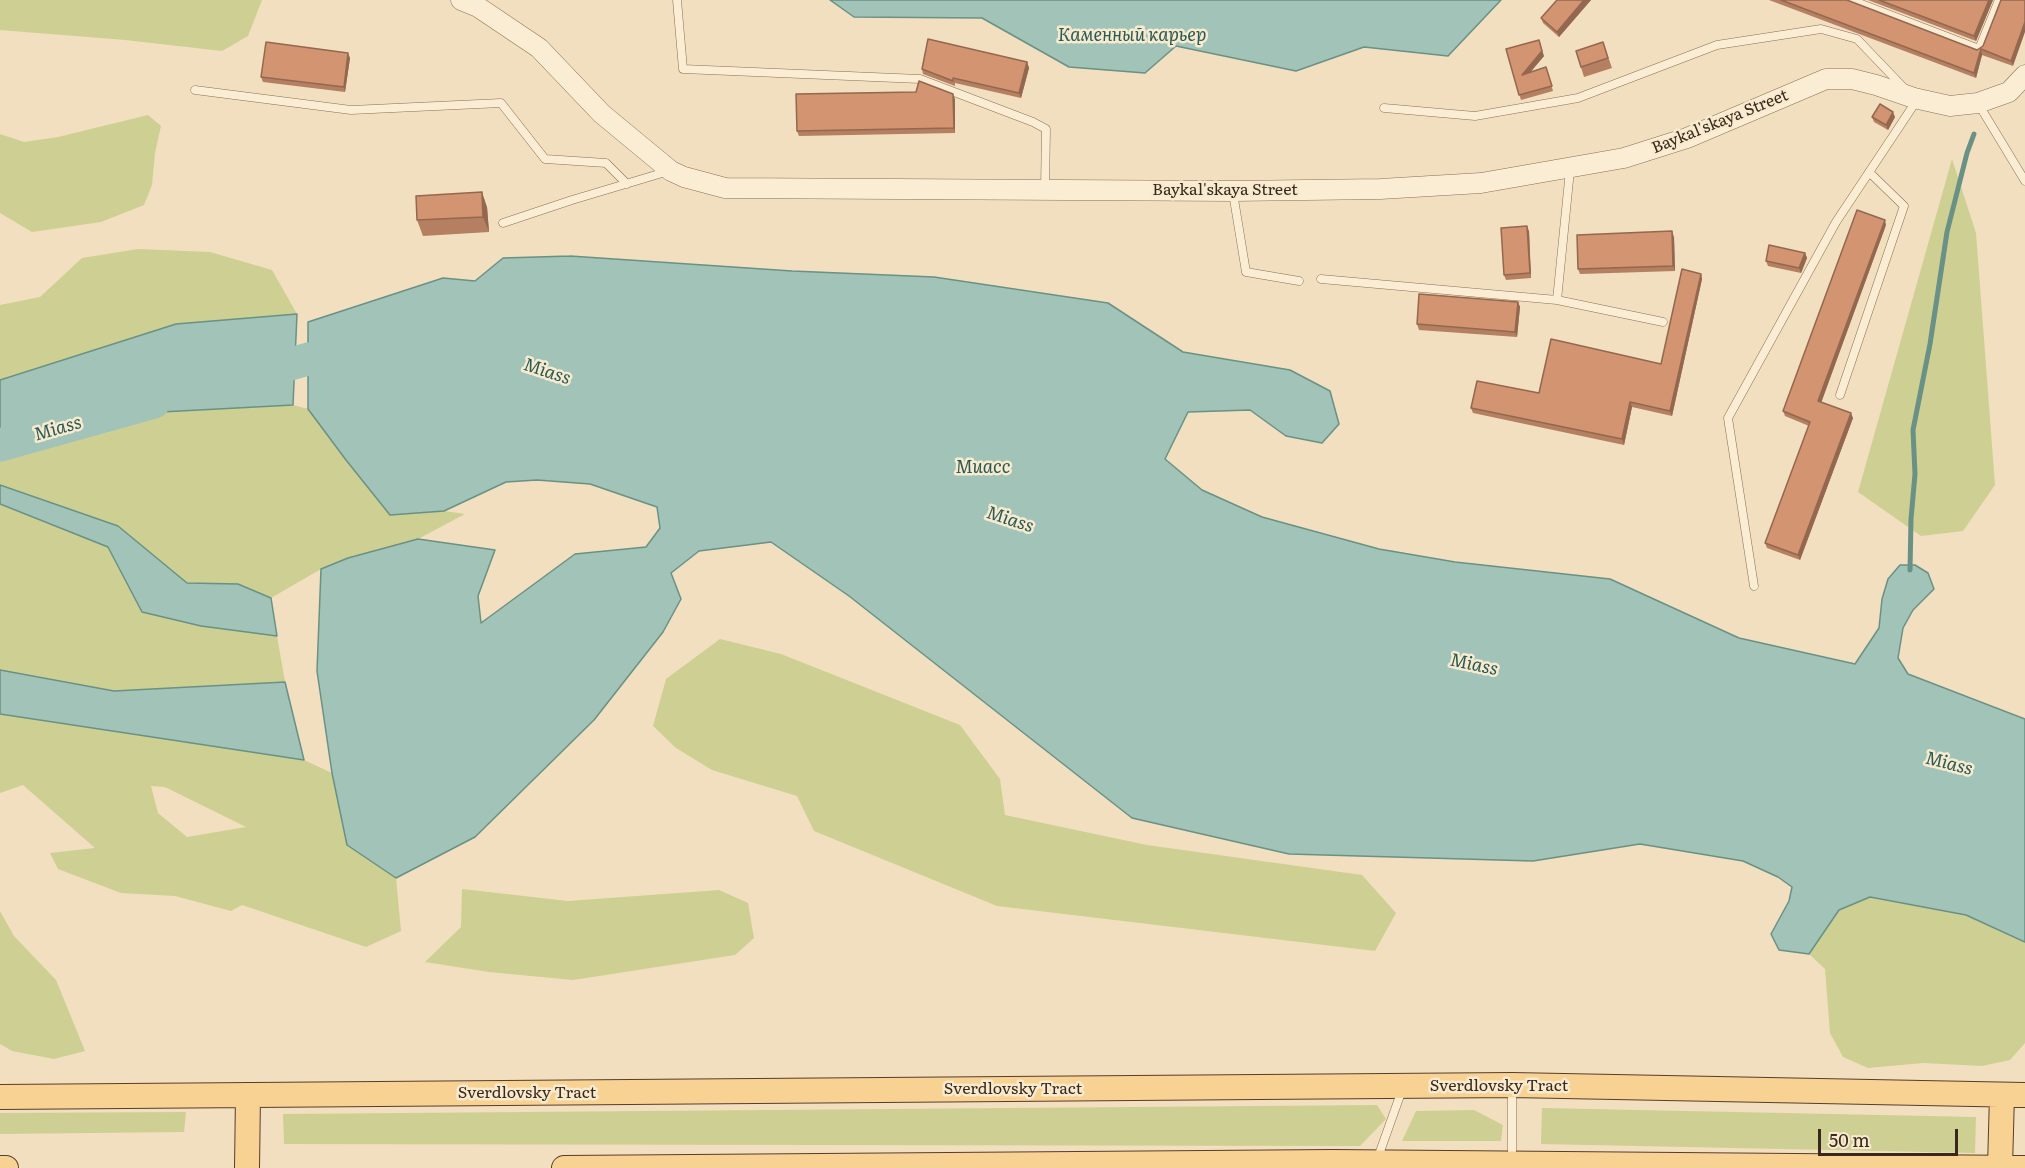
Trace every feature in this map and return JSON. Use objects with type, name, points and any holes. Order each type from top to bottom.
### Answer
[{"type":"main road","name":"Sverdlovsky Tract","points":[[0,1096],[1512,1085],[2013,1095]]},
{"type":"main road","points":[[247,1168],[248,1095]]},
{"type":"main road","points":[[2000,1167],[2013,1095]]},
{"type":"main road","points":[[564,1168],[1376,1163],[1512,1166],[2025,1168]]},
{"type":"main road","points":[[0,1168],[6,1168]]},
{"type":"street","name":"Baykal'skaya Street","points":[[461,0],[478,7],[538,48],[602,114],[670,171],[725,188],[1233,191],[1380,189],[1481,183],[1623,158],[1687,138],[1826,79],[1852,79],[1950,106],[1978,103],[2008,92],[2023,79]]},
{"type":"lane","points":[[677,0],[682,69],[920,79],[1046,129],[1045,189]]},
{"type":"lane","points":[[1851,0],[1979,49],[1999,0]]},
{"type":"lane","points":[[1384,108],[1475,116],[1578,98],[1717,45],[1821,29],[1857,39],[1916,98],[1836,222],[1728,418],[1754,586]]},
{"type":"lane","points":[[195,90],[351,110],[501,103],[545,159],[606,163],[627,184]]},
{"type":"lane","points":[[1978,103],[2025,181]]},
{"type":"lane","points":[[1557,300],[1570,168]]},
{"type":"lane","points":[[503,223],[670,171]]},
{"type":"lane","points":[[1840,395],[1904,206],[1869,172]]},
{"type":"lane","points":[[1233,191],[1246,272],[1299,281]]},
{"type":"lane","points":[[1321,279],[1557,300],[1663,322]]},
{"type":"lane","points":[[1512,1085],[1512,1166]]},
{"type":"lane","points":[[1376,1163],[1404,1086]]},
{"type":"green space","points":[[0,0],[262,0],[248,36],[222,51],[125,40],[0,30]]},
{"type":"green space","points":[[148,115],[161,126],[155,153],[152,185],[144,205],[101,222],[32,232],[0,213],[0,134],[24,142],[58,137]]},
{"type":"green space","points":[[1952,159],[1976,233],[1995,485],[1963,531],[1921,536],[1858,492]]},
{"type":"green space","points":[[138,249],[210,252],[272,270],[297,314],[176,324],[0,380],[0,305],[40,297],[82,258]]},
{"type":"green space","points":[[293,405],[308,409],[390,515],[444,511],[465,514],[418,539],[348,558],[321,569],[271,598],[238,584],[187,583],[118,526],[0,485],[0,445],[85,416]]},
{"type":"green space","points":[[0,504],[108,547],[142,612],[201,626],[277,636],[285,682],[114,691],[0,670]]},
{"type":"green space","points":[[720,639],[781,654],[960,725],[1000,779],[1005,815],[1147,845],[1362,875],[1396,913],[1375,951],[997,906],[814,831],[797,796],[712,770],[676,748],[653,726],[666,679]]},
{"type":"green space","points":[[0,701],[126,733],[304,760],[332,773],[347,844],[396,878],[401,931],[366,947],[242,905],[231,911],[175,896],[121,893],[58,869],[50,853],[95,848],[23,785],[0,793]],"holes":[[[151,786],[165,787],[246,827],[187,837],[158,813]]]},
{"type":"green space","points":[[462,889],[568,901],[719,890],[748,903],[754,938],[735,955],[573,980],[489,972],[425,962],[461,927]]},
{"type":"green space","points":[[1870,897],[1966,915],[2025,942],[2025,1043],[2010,1060],[1982,1066],[1923,1063],[1868,1068],[1843,1057],[1830,1033],[1825,969],[1809,954],[1839,910]]},
{"type":"green space","points":[[0,911],[14,936],[56,980],[85,1051],[54,1059],[12,1051],[0,1044]]},
{"type":"green space","points":[[1377,1105],[1386,1119],[1360,1146],[284,1144],[283,1114]]},
{"type":"green space","points":[[1542,1108],[1976,1117],[1975,1153],[1541,1144]]},
{"type":"green space","points":[[1474,1110],[1503,1125],[1501,1141],[1402,1141],[1416,1111]]},
{"type":"green space","points":[[186,1112],[184,1132],[0,1134],[0,1113]]},
{"type":"water","name":"Каменный карьер","points":[[830,0],[1501,0],[1448,56],[1364,47],[1296,71],[1176,46],[1145,73],[1069,67],[982,18],[854,17]]},
{"type":"water","name":"Миасс","points":[[570,256],[792,271],[934,277],[1108,303],[1183,352],[1290,370],[1330,391],[1339,424],[1322,443],[1286,436],[1250,410],[1188,412],[1165,459],[1202,490],[1262,517],[1379,549],[1455,562],[1610,579],[1739,638],[1855,664],[1879,628],[1882,599],[1888,579],[1900,565],[1915,565],[1928,573],[1934,589],[1913,610],[1903,628],[1898,658],[1908,674],[2025,719],[2025,942],[1966,915],[1870,897],[1839,910],[1809,954],[1779,950],[1771,934],[1789,901],[1792,887],[1778,877],[1743,861],[1640,844],[1533,861],[1289,854],[1132,818],[849,596],[771,542],[699,551],[671,573],[681,599],[663,632],[594,720],[475,837],[396,878],[347,845],[332,773],[317,671],[321,569],[348,558],[418,539],[495,550],[478,596],[481,623],[575,554],[646,547],[660,528],[657,507],[590,484],[537,480],[506,482],[444,511],[390,515],[308,409],[308,322],[443,278],[475,281],[503,258]]},
{"type":"water","points":[[297,314],[293,405],[86,416],[0,445],[0,380],[176,324]]},
{"type":"water","points":[[0,485],[118,526],[187,583],[238,584],[271,598],[277,636],[201,626],[142,612],[108,547],[0,504]]},
{"type":"water","points":[[0,670],[114,691],[285,682],[304,760],[0,714]]},
{"type":"building","points":[[1557,0],[1584,0],[1557,32],[1541,18]]},
{"type":"building","points":[[1781,0],[1847,0],[1977,50],[1983,46],[2001,0],[2025,0],[2025,22],[2011,61],[1981,49],[1974,73]]},
{"type":"building","points":[[1879,0],[1989,0],[1974,36]]},
{"type":"building","points":[[928,39],[1027,62],[1019,93],[953,78],[953,81],[922,69]]},
{"type":"building","points":[[1539,40],[1542,51],[1522,75],[1546,67],[1552,86],[1519,95],[1506,49]]},
{"type":"building","points":[[266,42],[348,53],[344,87],[261,77]]},
{"type":"building","points":[[1603,42],[1608,58],[1581,67],[1576,51]]},
{"type":"building","points":[[919,81],[953,94],[954,128],[797,131],[796,94],[916,92]]},
{"type":"building","points":[[1880,104],[1893,112],[1886,125],[1872,117]]},
{"type":"building","points":[[482,192],[483,217],[417,220],[416,196]]},
{"type":"building","points":[[1857,210],[1885,220],[1818,401],[1851,413],[1798,555],[1765,543],[1810,422],[1783,411]]},
{"type":"building","points":[[1527,226],[1530,273],[1504,275],[1501,228]]},
{"type":"building","points":[[1672,231],[1673,266],[1578,269],[1577,235]]},
{"type":"building","points":[[1769,245],[1805,253],[1799,268],[1766,261]]},
{"type":"building","points":[[1682,269],[1701,274],[1670,411],[1630,402],[1622,439],[1471,408],[1477,381],[1539,393],[1551,339],[1661,364]]},
{"type":"building","points":[[1419,294],[1518,302],[1515,332],[1417,324]]},
{"type":"waterway","points":[[1910,570],[1915,474],[1913,430],[1930,344],[1947,232],[1974,134]]},
{"type":"waterway","name":"Miass","points":[[250,376],[308,359],[352,355]]},
{"type":"waterway","name":"Miass","points":[[0,445],[154,402]]}]
